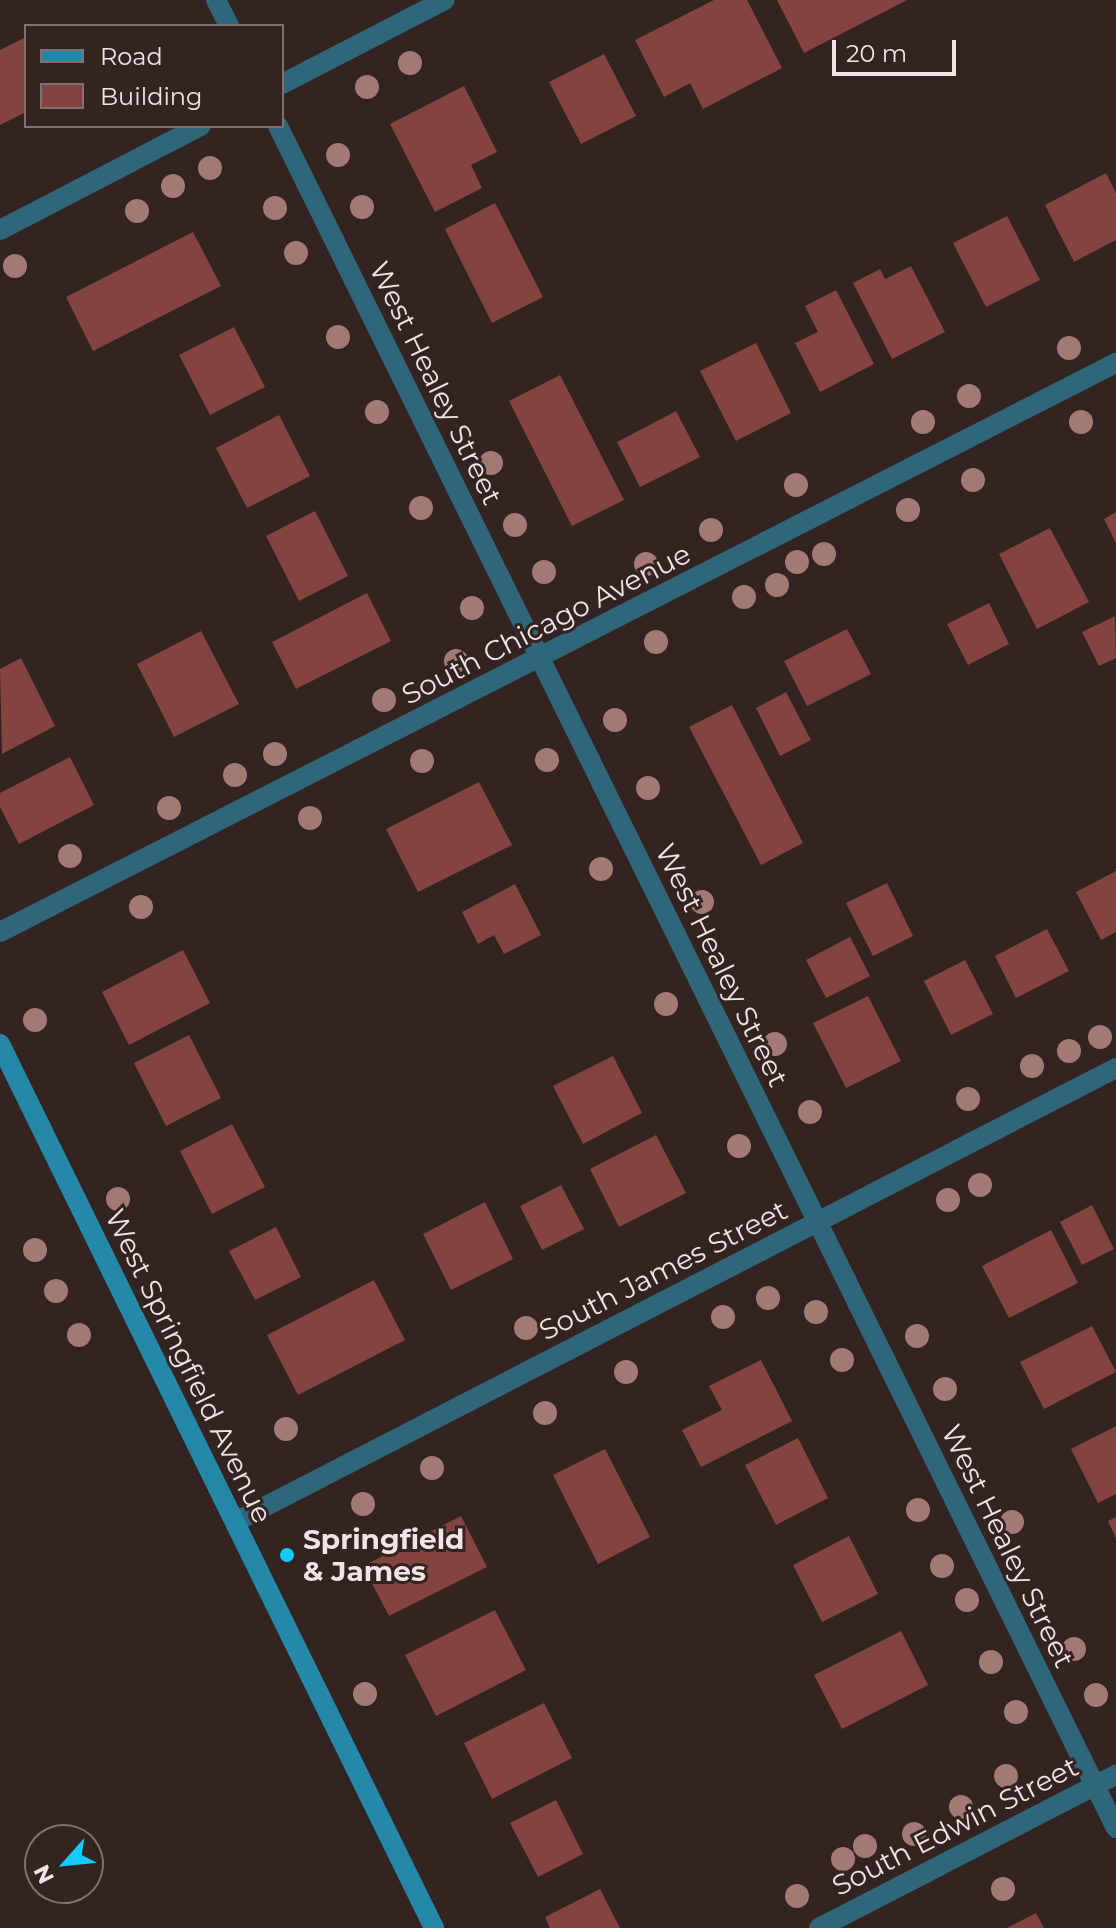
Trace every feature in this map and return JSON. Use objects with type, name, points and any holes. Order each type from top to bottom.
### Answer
[{"type":"main road","name":"West Springfield Avenue","points":[[0,1044],[434,1928]]},
{"type":"street","points":[[216,0],[228,24]]},
{"type":"street","points":[[284,83],[445,0]]},
{"type":"street","points":[[0,230],[197,128]]},
{"type":"street","name":"West Healey Street","points":[[279,128],[1116,1828]]},
{"type":"street","name":"South Chicago Avenue","points":[[0,932],[1116,363]]},
{"type":"street","name":"South James Street","points":[[235,1522],[1116,1068]]},
{"type":"street","name":"South Edwin Street","points":[[819,1928],[1116,1775]]},
{"type":"building","points":[[714,0],[747,0],[782,68],[703,109],[690,83],[664,97],[635,40]]},
{"type":"building","points":[[777,0],[907,0],[804,53]]},
{"type":"building","points":[[24,38],[24,113],[0,125],[0,50]]},
{"type":"building","points":[[604,54],[636,116],[581,144],[549,82]]},
{"type":"building","points":[[464,86],[497,152],[471,165],[482,188],[435,212],[390,124]]},
{"type":"building","points":[[1106,173],[1116,193],[1116,240],[1074,262],[1045,205]]},
{"type":"building","points":[[495,203],[543,297],[492,323],[445,229]]},
{"type":"building","points":[[1007,216],[1040,280],[986,307],[953,243]]},
{"type":"building","points":[[193,232],[221,286],[93,351],[66,297]]},
{"type":"building","points":[[911,266],[945,332],[892,359],[853,283],[880,269],[885,279]]},
{"type":"building","points":[[836,290],[874,364],[820,392],[795,343],[818,332],[805,306]]},
{"type":"building","points":[[234,327],[265,387],[210,415],[179,355]]},
{"type":"building","points":[[756,343],[791,413],[736,441],[700,371]]},
{"type":"building","points":[[560,375],[624,500],[572,526],[509,401]]},
{"type":"building","points":[[676,411],[700,457],[640,487],[617,442]]},
{"type":"building","points":[[279,415],[310,476],[247,508],[216,448]]},
{"type":"building","points":[[315,511],[348,576],[299,601],[266,536]]},
{"type":"building","points":[[1116,512],[1116,543],[1104,519]]},
{"type":"building","points":[[1050,528],[1089,602],[1037,629],[999,554]]},
{"type":"building","points":[[367,593],[391,641],[296,689],[272,642]]},
{"type":"building","points":[[989,603],[1009,644],[968,665],[947,624]]},
{"type":"building","points":[[1115,616],[1116,658],[1099,666],[1082,632]]},
{"type":"building","points":[[847,629],[871,674],[807,706],[784,661]]},
{"type":"building","points":[[201,631],[239,704],[174,737],[137,664]]},
{"type":"building","points":[[21,658],[55,726],[2,754],[0,669]]},
{"type":"building","points":[[786,692],[811,740],[780,756],[756,708]]},
{"type":"building","points":[[732,705],[803,843],[761,865],[689,727]]},
{"type":"building","points":[[70,757],[94,805],[19,844],[0,807],[0,793]]},
{"type":"building","points":[[479,782],[512,845],[418,892],[386,829]]},
{"type":"building","points":[[1116,871],[1116,932],[1101,940],[1076,892]]},
{"type":"building","points":[[887,883],[913,936],[873,956],[846,903]]},
{"type":"building","points":[[515,884],[541,935],[504,954],[494,935],[478,944],[462,912]]},
{"type":"building","points":[[1047,929],[1069,971],[1016,998],[995,956]]},
{"type":"building","points":[[850,937],[870,976],[826,998],[806,960]]},
{"type":"building","points":[[183,950],[210,1003],[129,1045],[102,992]]},
{"type":"building","points":[[965,960],[993,1014],[951,1035],[924,981]]},
{"type":"building","points":[[868,996],[901,1061],[846,1088],[813,1023]]},
{"type":"building","points":[[189,1035],[221,1098],[166,1126],[134,1063]]},
{"type":"building","points":[[613,1056],[642,1113],[583,1144],[553,1086]]},
{"type":"building","points":[[232,1124],[265,1187],[212,1214],[180,1151]]},
{"type":"building","points":[[656,1135],[686,1193],[619,1227],[590,1169]]},
{"type":"building","points":[[561,1185],[584,1229],[542,1250],[520,1206]]},
{"type":"building","points":[[485,1202],[513,1259],[451,1290],[423,1234]]},
{"type":"building","points":[[1092,1205],[1114,1249],[1082,1265],[1060,1222]]},
{"type":"building","points":[[276,1227],[301,1277],[255,1300],[229,1251]]},
{"type":"building","points":[[1051,1230],[1078,1283],[1009,1318],[982,1266]]},
{"type":"building","points":[[374,1280],[405,1340],[298,1395],[267,1335]]},
{"type":"building","points":[[1092,1326],[1116,1372],[1044,1409],[1020,1362]]},
{"type":"building","points":[[761,1360],[792,1421],[701,1467],[682,1430],[722,1410],[709,1386]]},
{"type":"building","points":[[1116,1426],[1116,1494],[1098,1503],[1071,1449]]},
{"type":"building","points":[[798,1438],[828,1498],[776,1525],[745,1465]]},
{"type":"building","points":[[605,1449],[650,1537],[598,1564],[553,1475]]},
{"type":"building","points":[[461,1516],[487,1567],[389,1616],[363,1566]]},
{"type":"building","points":[[1116,1517],[1116,1538],[1108,1521]]},
{"type":"building","points":[[849,1536],[878,1594],[822,1622],[793,1565]]},
{"type":"building","points":[[495,1610],[526,1670],[436,1716],[405,1655]]},
{"type":"building","points":[[901,1631],[928,1685],[842,1729],[814,1675]]},
{"type":"building","points":[[544,1703],[572,1758],[492,1799],[464,1743]]},
{"type":"building","points":[[556,1800],[583,1854],[538,1877],[510,1823]]},
{"type":"building","points":[[600,1889],[620,1928],[550,1928],[545,1917]]},
{"type":"building","points":[[1036,1913],[1044,1928],[1007,1928]]},
{"type":"place","name":"Springfield & James","points":[[287,1555]]}]
